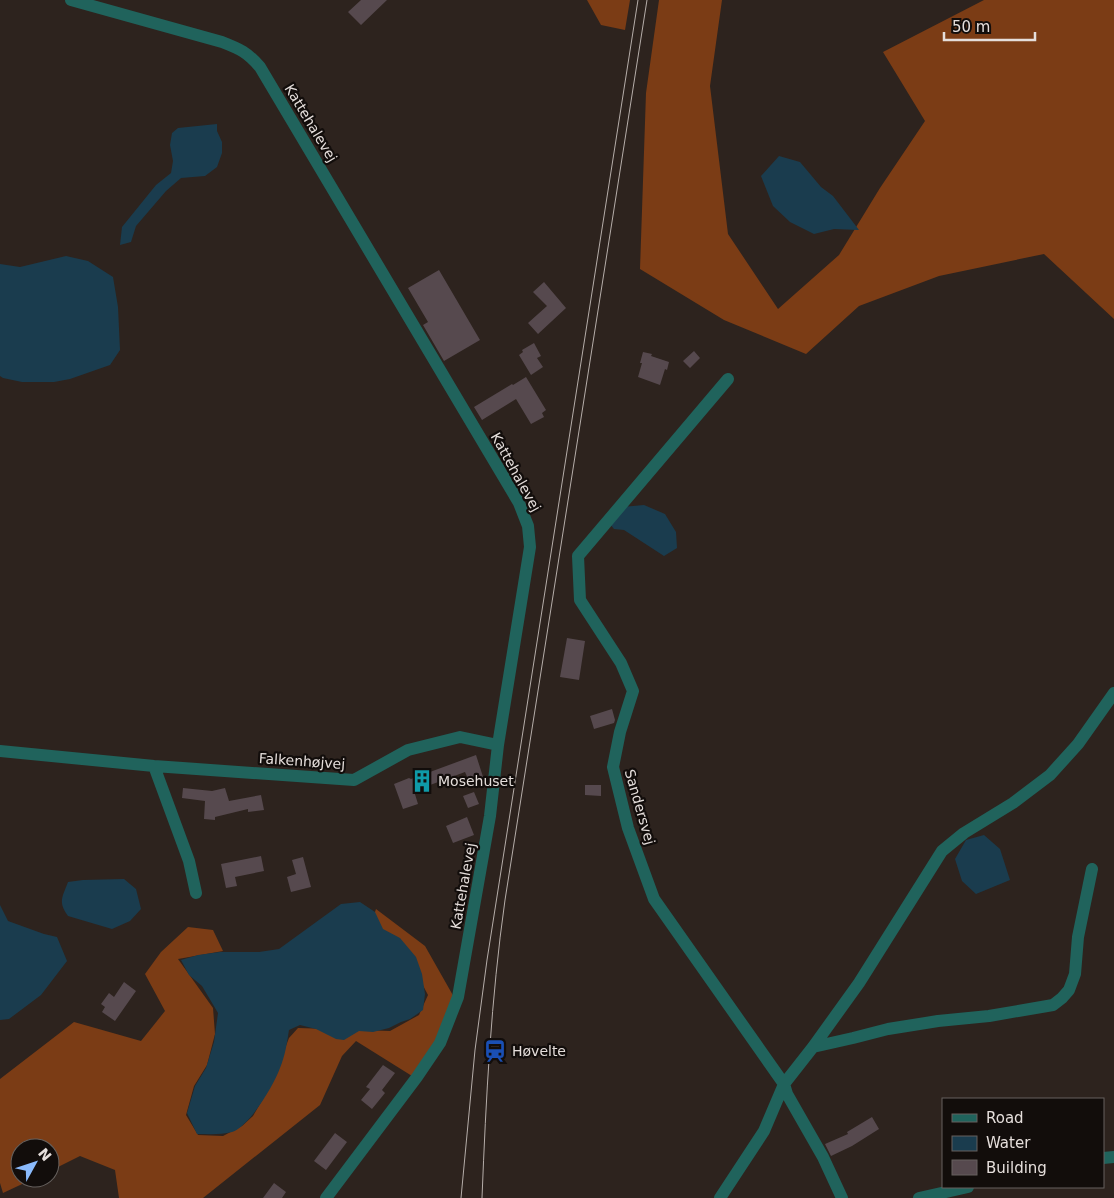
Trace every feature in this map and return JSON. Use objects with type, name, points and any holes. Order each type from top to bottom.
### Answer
[{"type":"street","name":"Kattehalevej","points":[[71,0],[239,48],[260,67],[519,504],[528,526],[530,547],[498,745],[490,816],[458,998],[440,1043],[417,1078],[326,1198]]},
{"type":"street","name":"Sandersvej","points":[[728,378],[578,556],[580,600],[621,663],[633,691],[620,732],[612,767],[628,828],[654,899],[784,1084],[787,1094],[824,1157],[842,1198]]},
{"type":"street","points":[[720,1198],[764,1131],[784,1084],[813,1047],[858,983],[942,851],[964,833],[1013,803],[1050,775],[1078,744],[1114,693]]},
{"type":"street","name":"Falkenhøjvej","points":[[0,751],[154,766],[354,780],[408,750],[460,737],[498,745]]},
{"type":"street","points":[[154,766],[189,861],[196,893]]},
{"type":"street","points":[[813,1047],[888,1029],[938,1021],[989,1016],[1053,1005],[1069,990],[1075,974],[1078,937],[1092,869]]},
{"type":"street","points":[[920,1198],[964,1188]]},
{"type":"shaded area","points":[[587,0],[630,0],[625,30],[601,25]]},
{"type":"shaded area","points":[[659,0],[722,0],[710,86],[728,234],[778,309],[839,255],[880,188],[925,121],[883,52],[984,0],[1114,0],[1114,319],[1044,254],[939,276],[859,306],[806,354],[724,320],[640,269],[646,93]]},
{"type":"shaded area","points":[[376,909],[425,946],[459,1006],[412,1076],[356,1041],[342,1056],[320,1105],[203,1198],[119,1198],[115,1170],[80,1156],[60,1166],[60,1138],[10,1138],[10,1188],[14,1188],[3,1193],[0,1183],[0,1079],[74,1022],[141,1041],[165,1011],[145,974],[161,952],[188,927],[213,930],[223,951],[178,959],[213,1008],[215,1034],[207,1065],[194,1086],[186,1115],[198,1135],[223,1136],[242,1126],[253,1116],[271,1085],[289,1038],[298,1028],[390,1031],[419,1015],[428,995],[399,940],[371,924]]},
{"type":"water","points":[[217,124],[217,131],[222,142],[222,153],[217,167],[205,176],[181,178],[166,191],[136,226],[131,242],[120,245],[122,227],[156,185],[171,173],[173,161],[170,145],[172,133],[178,128]]},
{"type":"water","points":[[779,156],[800,162],[821,187],[833,196],[859,230],[834,229],[814,234],[790,222],[773,206],[761,176]]},
{"type":"water","points":[[66,256],[88,261],[113,277],[118,307],[120,350],[110,365],[70,379],[54,382],[22,382],[3,378],[0,376],[0,264],[20,267]]},
{"type":"water","points":[[644,505],[665,514],[676,532],[677,548],[664,556],[624,530],[614,529],[610,524],[622,507]]},
{"type":"water","points":[[984,835],[1000,849],[1010,880],[976,894],[962,881],[955,859],[966,840]]},
{"type":"water","points":[[124,879],[136,889],[141,909],[130,921],[112,929],[68,916],[63,907],[62,900],[68,882]]},
{"type":"water","points":[[360,902],[375,912],[383,929],[400,938],[416,957],[422,974],[425,994],[423,1010],[410,1019],[389,1028],[373,1032],[359,1031],[344,1040],[336,1039],[316,1029],[300,1025],[289,1030],[285,1054],[277,1075],[260,1105],[246,1122],[239,1129],[232,1132],[197,1134],[187,1113],[195,1086],[206,1068],[214,1042],[218,1013],[202,986],[189,975],[181,960],[220,952],[259,952],[279,949],[341,904]]},
{"type":"water","points":[[0,905],[8,921],[57,937],[67,961],[41,995],[9,1019],[0,1020]]},
{"type":"building","points":[[361,0],[387,0],[361,25],[348,12]]},
{"type":"building","points":[[439,270],[480,340],[444,361],[423,325],[428,322],[408,288]]},
{"type":"building","points":[[544,282],[566,308],[538,334],[528,323],[547,306],[533,292]]},
{"type":"building","points":[[534,343],[541,356],[537,358],[543,367],[531,375],[519,355],[523,352],[522,350]]},
{"type":"building","points":[[694,351],[700,358],[690,368],[683,361]]},
{"type":"building","points":[[643,352],[669,362],[660,385],[638,377]]},
{"type":"building","points":[[526,377],[546,410],[542,413],[544,417],[531,424],[516,399],[482,420],[474,407]]},
{"type":"building","points":[[567,638],[585,641],[579,680],[560,677]]},
{"type":"building","points":[[612,709],[614,723],[594,729],[590,716]]},
{"type":"building","name":"Mosehuset","points":[[476,755],[485,783],[472,788],[465,772],[414,791],[418,804],[403,809],[394,784]]},
{"type":"building","points":[[585,785],[601,785],[601,796],[585,795]]},
{"type":"building","points":[[183,788],[212,791],[225,788],[229,801],[261,795],[264,810],[248,812],[248,809],[215,817],[215,820],[204,819],[205,801],[182,798]]},
{"type":"building","points":[[474,792],[479,804],[468,808],[463,796]]},
{"type":"building","points":[[467,817],[474,835],[453,843],[446,826]]},
{"type":"building","points":[[261,856],[264,871],[235,877],[237,886],[226,888],[221,864]]},
{"type":"building","points":[[303,857],[311,887],[291,892],[287,877],[296,874],[292,860]]},
{"type":"building","points":[[124,982],[136,991],[115,1021],[102,1012],[105,1007],[101,1004],[109,993],[114,997]]},
{"type":"building","points":[[383,1065],[395,1073],[382,1090],[385,1093],[372,1109],[361,1100],[370,1089],[366,1087]]},
{"type":"building","points":[[872,1117],[879,1129],[852,1146],[831,1156],[825,1144],[848,1134],[847,1132]]},
{"type":"building","points":[[335,1133],[347,1142],[326,1170],[314,1161]]},
{"type":"building","points":[[274,1183],[286,1192],[282,1198],[263,1198]]},
{"type":"tram line","points":[[461,1198],[475,1050],[487,960],[638,0]]},
{"type":"tram line","points":[[482,1198],[490,1049],[496,974],[505,900],[647,0]]},
{"type":"place","name":"Mosehuset","points":[[422,781]]},
{"type":"place","name":"Høvelte","points":[[495,1051]]}]
